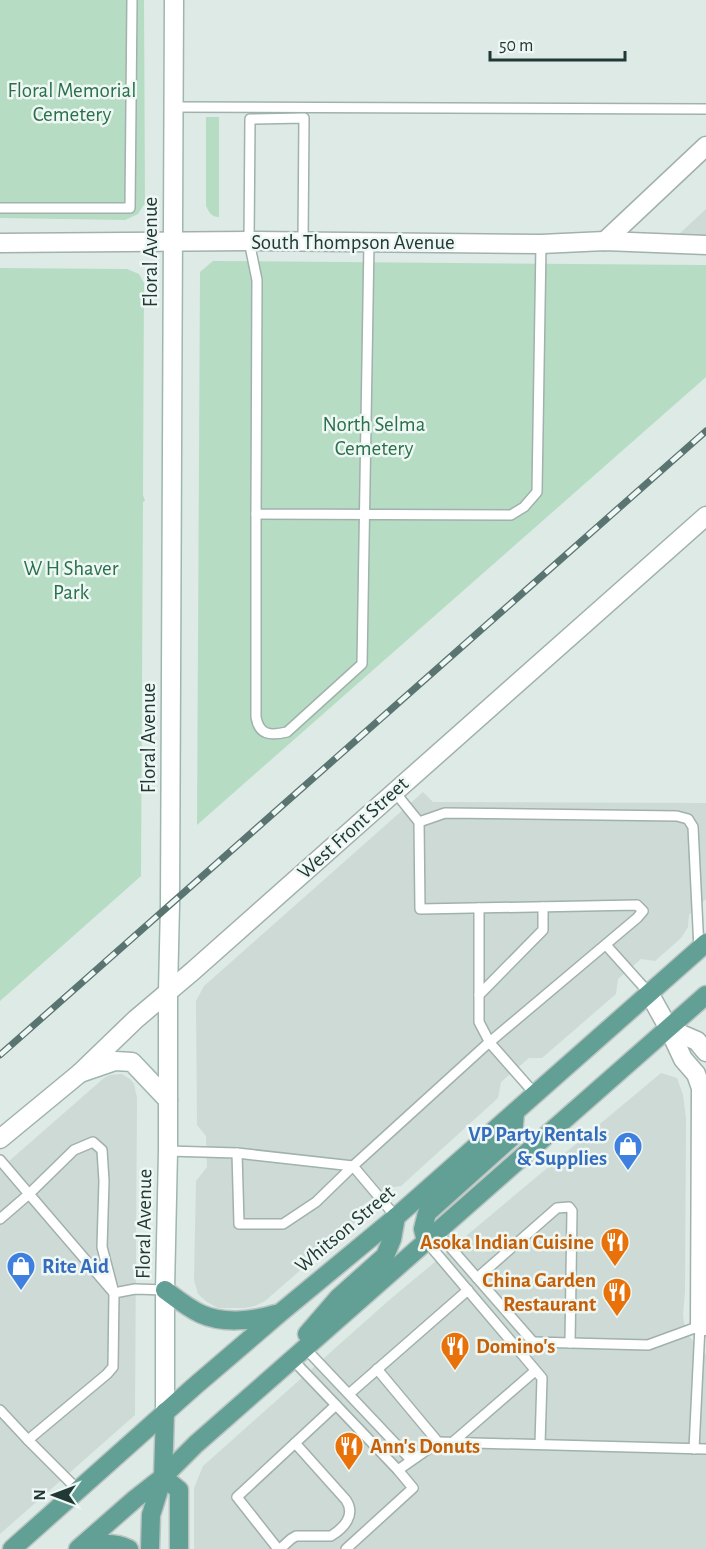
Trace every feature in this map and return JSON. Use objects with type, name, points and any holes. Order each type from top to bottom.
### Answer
[{"type":"main road","name":"Whitson Street","points":[[12,1549],[165,1412],[396,1217],[703,946]]},
{"type":"main road","points":[[79,1549],[163,1477],[196,1443],[706,995]]},
{"type":"main road","points":[[432,1236],[423,1229],[427,1213],[513,1136],[515,1112]]},
{"type":"main road","points":[[299,1353],[306,1335],[338,1298],[385,1256],[392,1239],[396,1217]]},
{"type":"main road","points":[[165,1290],[190,1309],[208,1317],[246,1320],[280,1313]]},
{"type":"main road","name":"Floral Avenue","points":[[150,1549],[151,1515],[163,1477],[165,1412]]},
{"type":"main road","points":[[163,1477],[179,1490],[178,1549]]},
{"type":"main road","points":[[79,1549],[104,1544],[119,1545],[129,1549]]},
{"type":"street","name":"Floral Avenue","points":[[165,1412],[174,0]]},
{"type":"street","points":[[605,241],[706,146]]},
{"type":"street","name":"South Thompson Avenue","points":[[0,243],[303,241],[541,244],[605,241],[706,245]]},
{"type":"street","name":"West Front Street","points":[[0,1139],[80,1073],[136,1019],[706,516]]},
{"type":"street","points":[[650,993],[683,1059],[696,1074],[701,1088],[703,1326]]},
{"type":"street","points":[[669,1029],[697,1041],[706,1052]]},
{"type":"street","points":[[80,1073],[116,1061],[132,1062],[168,1100]]},
{"type":"lane","points":[[0,208],[130,208],[132,0]]},
{"type":"lane","points":[[174,106],[706,109]]},
{"type":"lane","points":[[303,241],[304,118],[250,119],[249,241],[257,280],[256,717],[258,726],[264,732],[275,735],[287,732],[362,664],[369,242]]},
{"type":"lane","points":[[256,514],[511,515],[524,507],[537,492],[541,244]]},
{"type":"lane","points":[[237,1153],[239,1224],[283,1224],[316,1202],[490,1042],[643,911],[637,905],[420,909],[419,822],[394,791]]},
{"type":"lane","points":[[419,822],[445,813],[677,816],[688,819],[693,827],[703,946]]},
{"type":"lane","points":[[478,995],[543,930],[543,907]]},
{"type":"lane","points":[[478,908],[479,1022],[490,1042],[535,1094]]},
{"type":"lane","points":[[606,945],[650,993]]},
{"type":"lane","points":[[0,1219],[74,1150],[93,1142],[102,1150],[104,1181],[102,1247],[114,1293],[113,1367],[28,1440]]},
{"type":"lane","points":[[168,1151],[237,1153],[353,1166],[396,1217]]},
{"type":"lane","points":[[0,1160],[114,1293]]},
{"type":"lane","points":[[477,1278],[557,1208],[569,1207],[572,1210],[570,1343]]},
{"type":"lane","points":[[432,1236],[477,1278],[533,1342]]},
{"type":"lane","points":[[432,1236],[468,1290],[542,1378],[540,1444]]},
{"type":"lane","points":[[114,1293],[165,1290]]},
{"type":"lane","points":[[349,1394],[468,1290]]},
{"type":"lane","points":[[521,1353],[533,1342],[648,1345],[703,1326],[694,1449]]},
{"type":"lane","points":[[299,1353],[349,1394],[411,1460]]},
{"type":"lane","points":[[299,1353],[336,1405],[413,1488],[346,1549]]},
{"type":"lane","points":[[377,1369],[438,1442]]},
{"type":"lane","points":[[453,1442],[535,1371]]},
{"type":"lane","points":[[295,1443],[346,1500],[350,1513],[346,1522],[331,1536],[296,1536],[279,1549],[237,1497],[295,1443],[336,1405]]},
{"type":"lane","points":[[0,1410],[78,1490]]},
{"type":"lane","points":[[398,1470],[438,1442],[706,1449]]},
{"type":"shaded area","points":[[706,209],[706,236],[677,236]]},
{"type":"shaded area","points":[[423,792],[433,802],[706,803],[706,899],[689,915],[688,927],[681,938],[655,961],[641,959],[618,979],[616,994],[542,1058],[529,1058],[501,1082],[498,1098],[401,1186],[388,1188],[359,1208],[358,1220],[265,1301],[245,1308],[218,1308],[198,1294],[194,1280],[196,1181],[207,1167],[206,1136],[197,1125],[196,1001],[204,986]]},
{"type":"shaded area","points":[[661,1073],[677,1078],[683,1095],[686,1119],[683,1314],[689,1336],[706,1354],[706,1549],[194,1549],[194,1488],[203,1466],[387,1302]]},
{"type":"shaded area","points":[[122,1074],[134,1084],[137,1098],[135,1415],[0,1534],[0,1169],[104,1078]]},
{"type":"green space","name":"Floral Memorial Cemetery","points":[[0,0],[144,0],[145,203],[138,214],[125,220],[0,218]]},
{"type":"green space","points":[[206,117],[219,117],[219,217],[212,215],[206,206]]},
{"type":"green space","name":"North Selma Cemetery","points":[[213,261],[706,265],[706,377],[197,825],[200,272]]},
{"type":"green space","name":"W H Shaver Park","points":[[0,268],[127,269],[139,274],[144,283],[143,495],[145,501],[143,502],[141,876],[0,1001]]},
{"type":"railway","points":[[0,1055],[706,431]]},
{"type":"place","name":"VP Party Rentals & Supplies","points":[[628,1172]]},
{"type":"place","name":"Asoka Indian Cuisine","points":[[615,1268]]},
{"type":"place","name":"Rite Aid","points":[[21,1292]]},
{"type":"place","name":"China Garden Restaurant","points":[[617,1318]]},
{"type":"place","name":"Domino's","points":[[455,1372]]},
{"type":"place","name":"Ann's Donuts","points":[[349,1472]]}]
